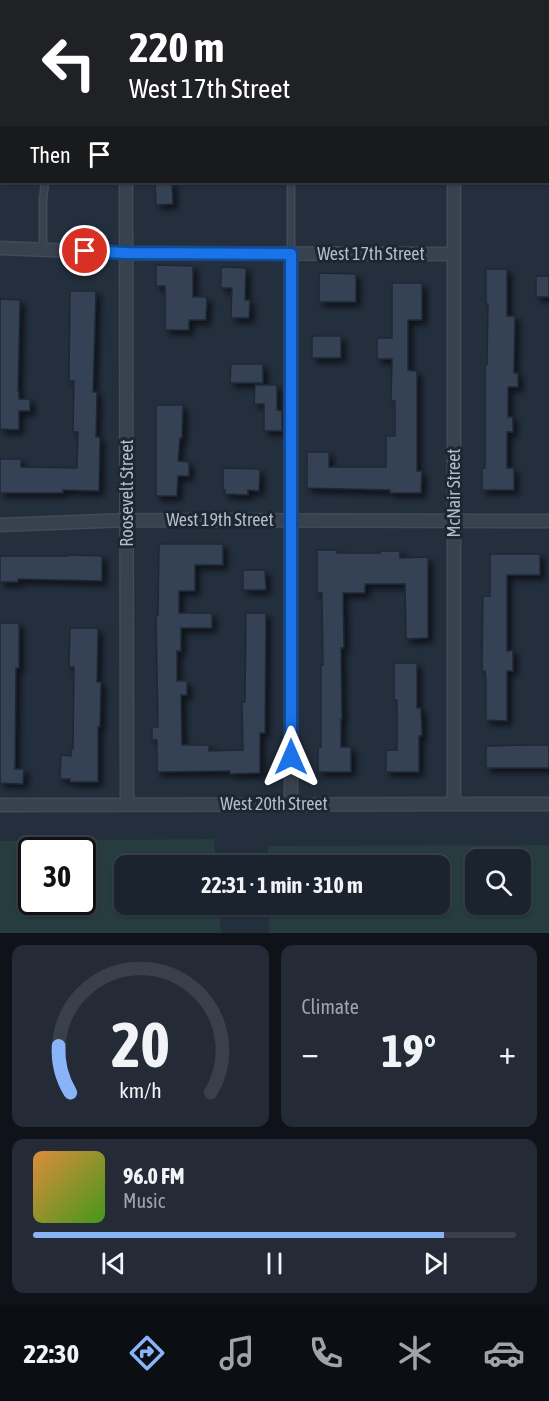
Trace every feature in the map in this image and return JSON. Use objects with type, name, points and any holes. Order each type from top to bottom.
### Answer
[{"type":"street","name":"Roosevelt Street","points":[[126,183],[127,804]]},
{"type":"street","name":"McNair Street","points":[[454,183],[454,804]]},
{"type":"street","name":"West 17th Street","points":[[0,248],[127,253],[454,254]]},
{"type":"street","points":[[291,254],[291,804]]},
{"type":"street","name":"West 19th Street","points":[[0,525],[127,520],[549,521]]},
{"type":"street","name":"West 20th Street","points":[[0,805],[549,804]]},
{"type":"lane","points":[[43,250],[45,183]]},
{"type":"lane","points":[[291,183],[291,254]]},
{"type":"green space","points":[[214,839],[215,855],[114,855],[114,915],[220,915],[221,933],[0,933],[0,841],[18,841],[18,915],[96,915],[96,840]]},
{"type":"green space","points":[[549,845],[549,933],[269,933],[269,915],[450,915],[450,855],[268,855],[268,846]]},
{"type":"building","points":[[155,183],[172,183],[173,204],[156,205]]},
{"type":"building","points":[[156,265],[193,266],[193,297],[207,297],[206,320],[189,320],[189,330],[165,330],[165,286],[156,286]]},
{"type":"building","points":[[221,267],[246,268],[245,300],[250,300],[249,318],[231,318],[232,288],[221,288]]},
{"type":"building","points":[[486,269],[507,269],[507,316],[515,316],[514,373],[518,373],[518,387],[508,387],[508,417],[513,417],[513,432],[507,432],[507,468],[514,468],[514,490],[482,490],[482,468],[485,468],[485,365],[487,365]]},
{"type":"building","points":[[319,273],[356,274],[356,302],[319,302]]},
{"type":"building","points":[[536,276],[549,276],[549,297],[536,297]]},
{"type":"building","points":[[392,283],[422,283],[422,320],[408,320],[408,370],[417,371],[417,471],[422,471],[421,493],[307,488],[307,452],[329,452],[329,467],[386,467],[386,436],[395,436],[395,401],[391,401],[392,359],[377,359],[377,338],[392,338]]},
{"type":"building","points":[[70,291],[96,291],[93,392],[97,392],[96,437],[100,437],[99,491],[0,493],[0,459],[21,459],[21,467],[77,468],[78,432],[73,432],[74,381],[69,381]]},
{"type":"building","points":[[0,299],[20,300],[18,391],[19,399],[30,399],[30,411],[19,411],[19,430],[0,429]]},
{"type":"building","points":[[312,336],[341,336],[341,358],[312,358]]},
{"type":"building","points":[[231,364],[263,364],[263,383],[230,383]]},
{"type":"building","points":[[255,385],[277,385],[277,410],[282,411],[282,431],[264,431],[264,404],[254,404]]},
{"type":"building","points":[[156,405],[183,405],[182,438],[180,438],[178,461],[189,462],[189,476],[178,476],[177,496],[156,496]]},
{"type":"building","points":[[223,468],[260,469],[259,491],[248,490],[248,495],[225,494]]},
{"type":"building","points":[[159,544],[223,544],[223,565],[195,565],[195,591],[179,591],[179,613],[212,613],[212,628],[181,628],[181,651],[177,651],[177,681],[187,681],[187,695],[181,695],[182,745],[209,745],[209,751],[243,750],[242,702],[245,702],[246,613],[266,613],[265,733],[260,733],[260,773],[157,772],[157,740],[152,740],[152,727],[158,727],[156,615],[158,615]]},
{"type":"building","points":[[317,550],[337,550],[337,553],[400,551],[400,558],[428,557],[428,638],[406,639],[405,584],[365,584],[365,593],[343,593],[341,747],[351,747],[351,772],[318,772],[318,747],[321,747],[321,665],[323,665],[322,593],[317,593]]},
{"type":"building","points":[[490,554],[540,554],[540,575],[507,575],[507,651],[513,650],[513,671],[507,671],[507,721],[486,720],[486,679],[485,671],[482,671],[483,596],[490,596]]},
{"type":"building","points":[[0,556],[102,556],[102,581],[18,579],[18,582],[0,582]]},
{"type":"building","points":[[243,570],[265,570],[266,590],[243,590]]},
{"type":"building","points":[[0,623],[19,623],[15,769],[24,769],[23,784],[0,783]]},
{"type":"building","points":[[70,628],[98,628],[97,682],[101,682],[98,782],[70,782],[70,779],[60,779],[61,755],[71,756],[71,749],[73,749],[74,667],[69,667]]},
{"type":"building","points":[[394,663],[417,663],[417,708],[421,708],[422,736],[419,736],[419,772],[386,772],[386,750],[397,750]]},
{"type":"building","points":[[549,745],[549,768],[486,768],[486,746]]},
{"type":"route","points":[[85,251],[291,254],[291,757]]}]
